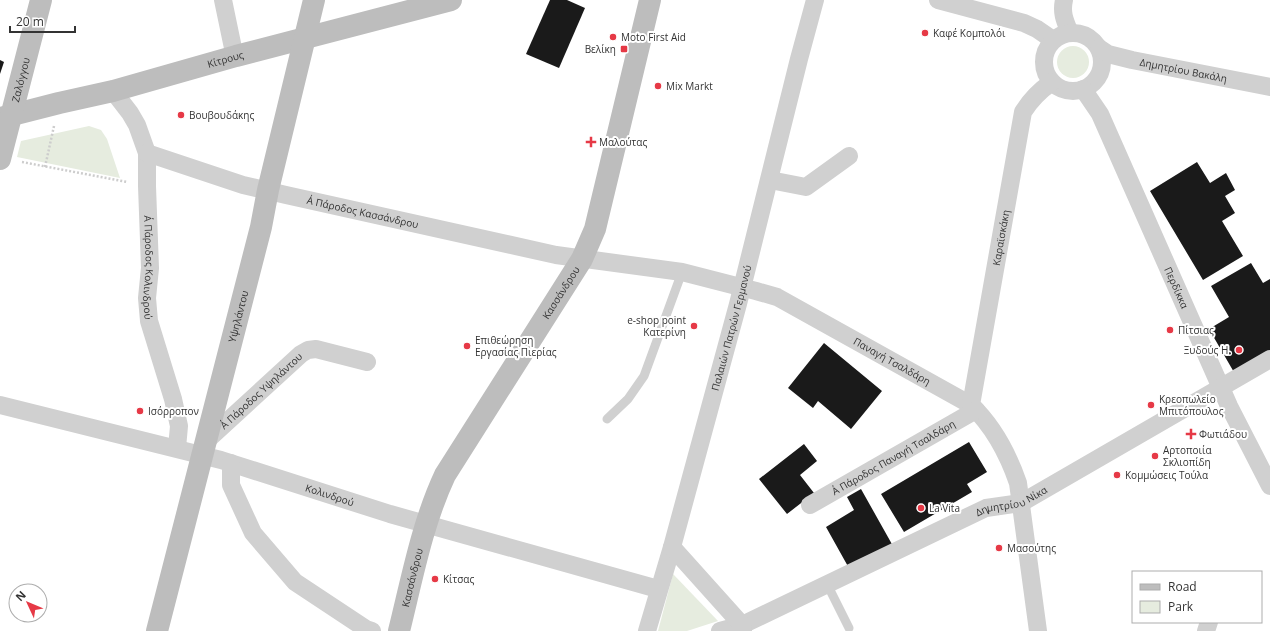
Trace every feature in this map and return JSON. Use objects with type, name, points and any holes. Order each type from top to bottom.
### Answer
[{"type":"main road","name":"Ζαλόγγου","points":[[0,158],[6,117],[41,0]]},
{"type":"main road","name":"Υψηλάντου","points":[[158,631],[261,227],[268,190],[314,0]]},
{"type":"main road","name":"Κίτρους","points":[[6,117],[60,103],[113,92],[236,56],[451,0]]},
{"type":"main road","name":"Κασσάνδρου","points":[[398,631],[426,524],[436,493],[445,475],[582,259],[595,229],[650,0]]},
{"type":"street","points":[[223,0],[236,56]]},
{"type":"street","name":"Παλαιών Πατρών Γερμανού","points":[[647,631],[658,589],[672,547],[742,288],[815,0]]},
{"type":"street","points":[[938,0],[1024,23],[1037,29],[1053,40]]},
{"type":"street","points":[[1064,0],[1062,9],[1064,20],[1070,32]]},
{"type":"street","points":[[1070,32],[1087,36],[1094,41],[1099,48],[1102,58],[1098,76],[1092,84],[1075,91],[1066,91],[1058,87],[1046,75],[1044,66],[1044,56],[1047,48],[1053,40],[1070,32]]},
{"type":"street","name":"Δημητρίου Βακάλη","points":[[1099,48],[1108,54],[1132,60],[1270,87]]},
{"type":"street","name":"Καραϊσκάκη","points":[[974,408],[1023,112],[1040,90],[1052,82]]},
{"type":"street","name":"Περδίκκα","points":[[1083,89],[1100,114],[1221,387],[1270,486]]},
{"type":"street","name":"Α΄ Πάροδος Κολινδρού","points":[[113,92],[130,113],[137,125],[147,153],[150,268],[147,298],[149,321],[173,399],[179,426],[177,448]]},
{"type":"street","name":"Α΄ Πάροδος Κασσάνδρου","points":[[147,153],[243,185],[556,255],[582,259]]},
{"type":"street","points":[[770,180],[806,187],[849,156]]},
{"type":"street","name":"Παναγή Τσαλδάρη","points":[[582,259],[682,272],[777,297],[974,408],[989,425],[1010,462],[1018,483],[1038,631]]},
{"type":"street","name":"Α΄ Πάροδος Υψηλάντου","points":[[204,448],[301,354],[308,350],[316,348],[367,362]]},
{"type":"street","name":"Δημητρίου Νίκα","points":[[720,631],[743,628],[827,584],[986,508],[1021,503],[1270,359]]},
{"type":"street","name":"Κολινδρού","points":[[0,405],[177,448],[204,448],[231,463],[426,524],[658,589]]},
{"type":"street","name":"Α΄ Πάροδος Παναγή Τσαλδάρη","points":[[810,505],[974,408]]},
{"type":"street","points":[[231,463],[231,485],[253,533],[295,582],[366,629],[372,631]]},
{"type":"street","points":[[672,547],[743,628]]},
{"type":"lane","points":[[607,419],[628,399],[644,376],[682,272]]},
{"type":"lane","points":[[827,584],[848,628]]},
{"type":"path","points":[[45,166],[60,103]]},
{"type":"path","points":[[0,158],[147,186]]},
{"type":"green space","points":[[1070,46],[1076,46],[1086,53],[1089,62],[1088,68],[1082,75],[1076,78],[1070,78],[1060,71],[1057,65],[1057,59],[1064,49]]},
{"type":"green space","points":[[89,126],[101,130],[107,139],[120,178],[17,157],[21,141]]},
{"type":"green space","points":[[673,574],[718,621],[687,631],[658,631]]},
{"type":"building","points":[[550,0],[567,0],[585,8],[559,68],[526,54]]},
{"type":"building","points":[[0,60],[4,62],[0,74]]},
{"type":"building","points":[[1197,162],[1210,183],[1226,173],[1235,190],[1225,196],[1235,213],[1222,221],[1243,256],[1203,280],[1150,191]]},
{"type":"building","points":[[1251,263],[1263,283],[1270,279],[1270,354],[1235,374],[1209,329],[1229,317],[1211,286]]},
{"type":"building","points":[[824,343],[882,391],[851,429],[818,401],[813,408],[788,388]]},
{"type":"building","points":[[969,442],[987,472],[967,484],[972,492],[904,532],[881,494]]},
{"type":"building","points":[[804,444],[817,461],[800,475],[814,493],[787,514],[759,479]]},
{"type":"building","points":[[861,489],[893,546],[850,570],[826,527],[854,510],[847,497]]},
{"type":"place","name":"Καφέ Κομπολόι","points":[[925,33]]},
{"type":"place","name":"Moto First Aid","points":[[613,37]]},
{"type":"place","name":"Βελίκη","points":[[624,49]]},
{"type":"place","name":"Mix Markt","points":[[658,86]]},
{"type":"place","name":"Βουβουδάκης","points":[[181,115]]},
{"type":"place","name":"Μαλούτας","points":[[591,142]]},
{"type":"place","name":"e-shop point Κατερίνη","points":[[694,326]]},
{"type":"place","name":"Πίτσιας","points":[[1170,330]]},
{"type":"place","name":"Επιθεώρηση Εργασίας Πιερίας","points":[[467,346]]},
{"type":"place","name":"Ξυδούς Η.","points":[[1239,350]]},
{"type":"place","name":"Κρεοπωλείο Μπιτόπουλος","points":[[1151,405]]},
{"type":"place","name":"Ισόρροπον","points":[[140,411]]},
{"type":"place","name":"Φωτιάδου","points":[[1191,434]]},
{"type":"place","name":"Αρτοποιία Σκλιοπίδη","points":[[1155,456]]},
{"type":"place","name":"Κομμώσεις Τούλα","points":[[1117,475]]},
{"type":"place","name":"La Vita","points":[[921,508]]},
{"type":"place","name":"Μασούτης","points":[[999,548]]},
{"type":"place","name":"Κίτσας","points":[[435,579]]}]
